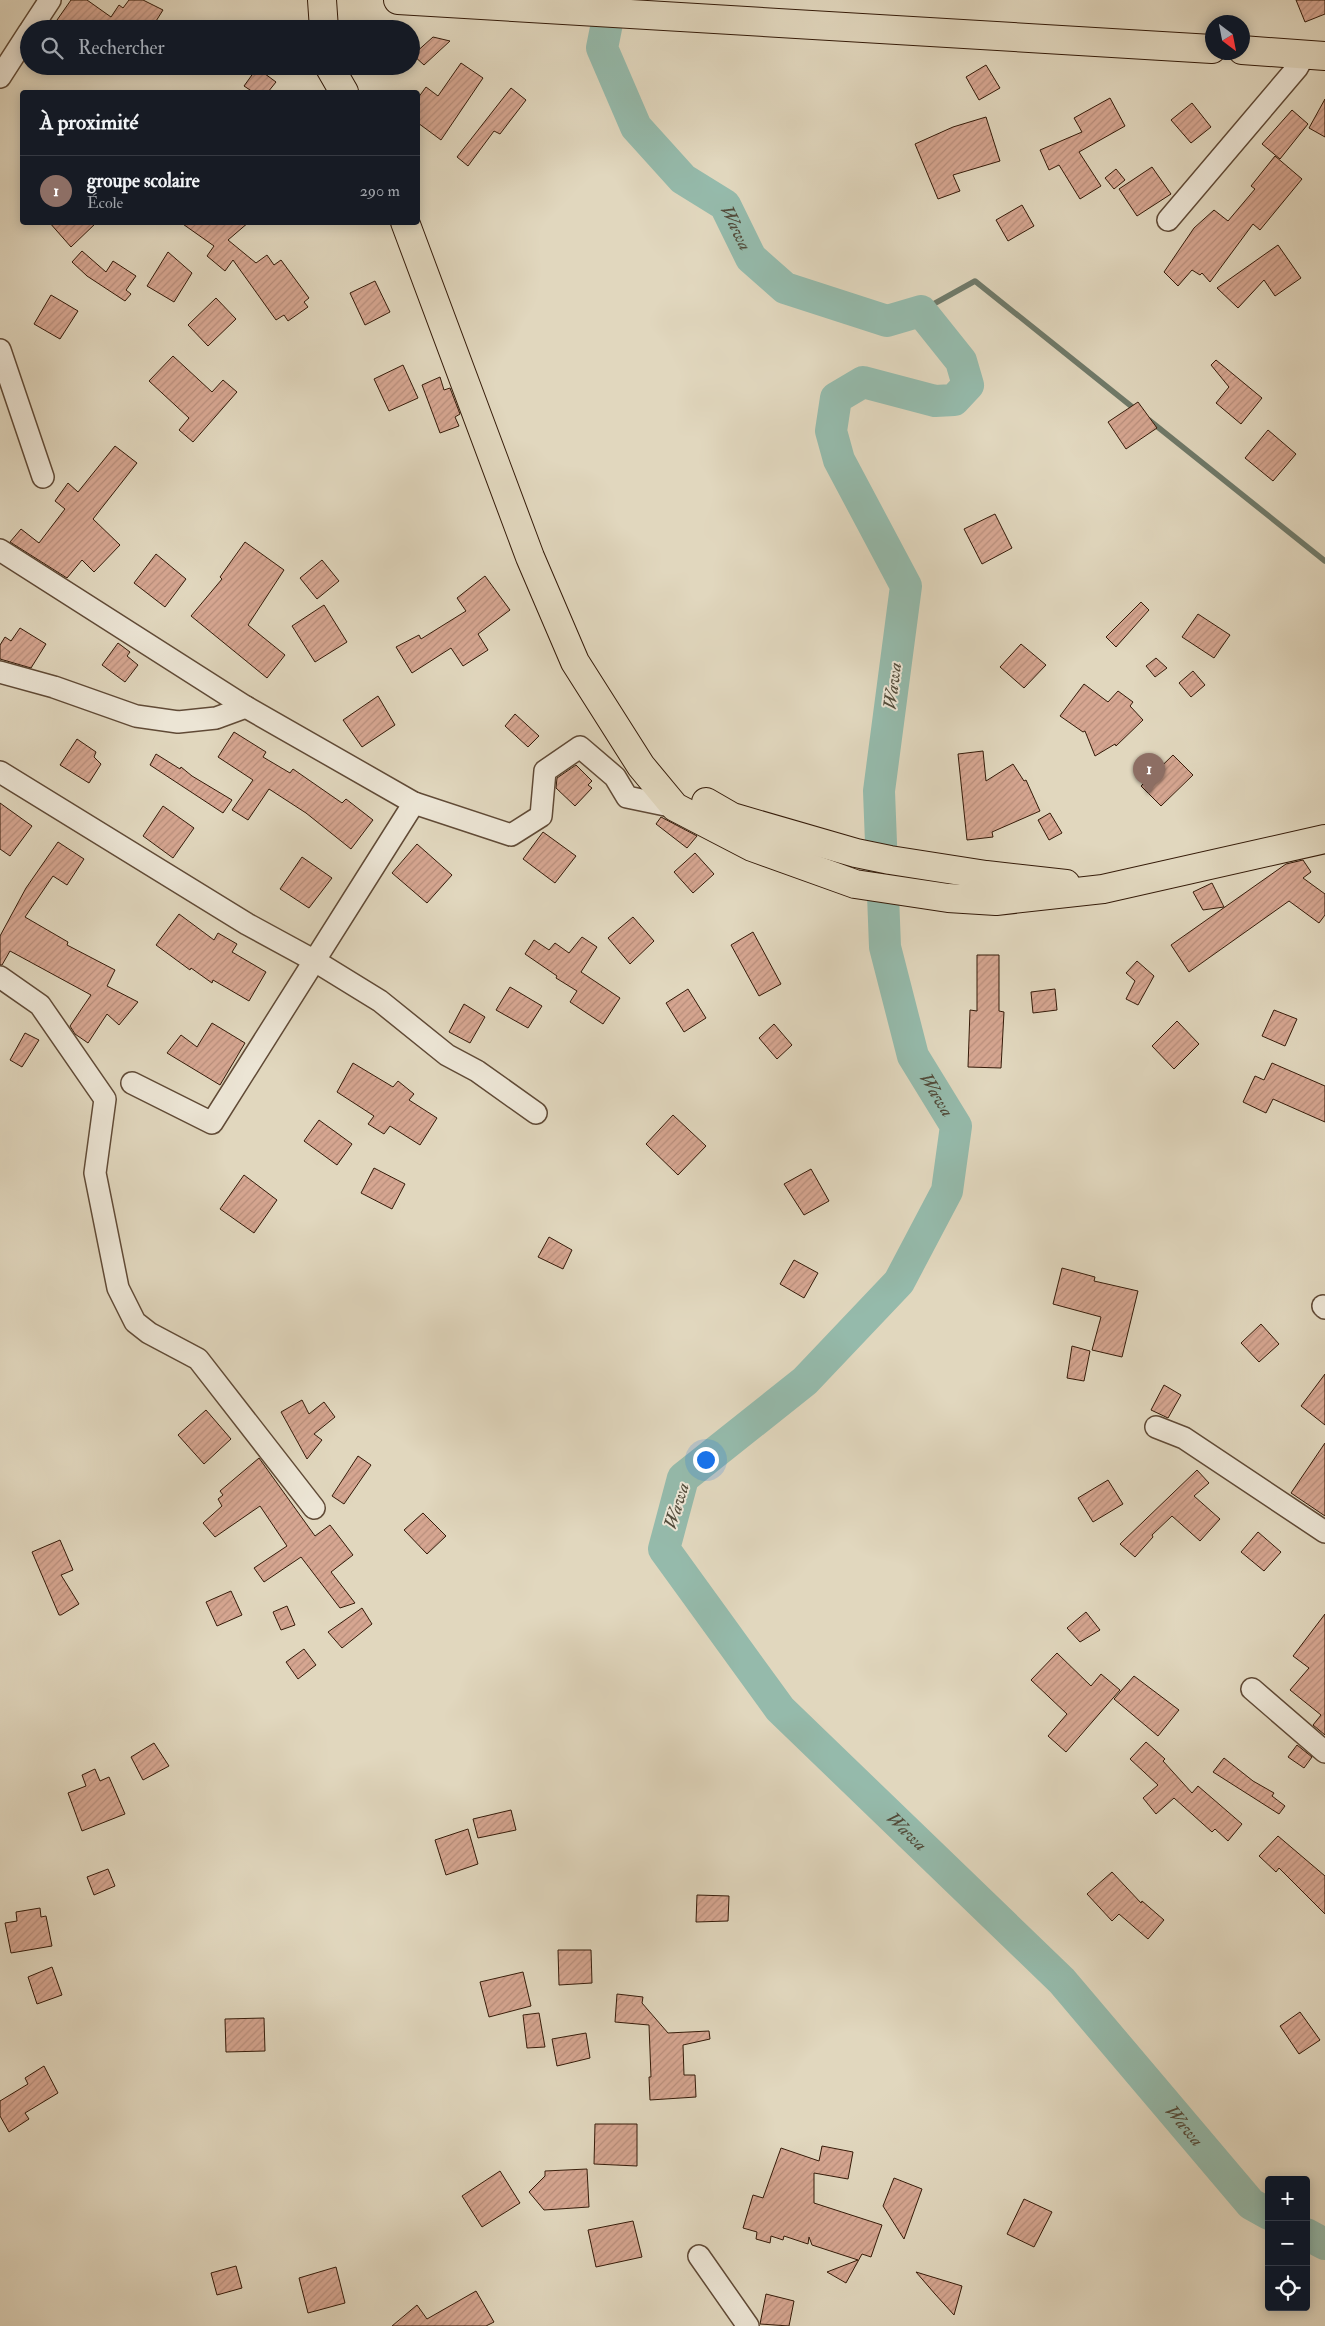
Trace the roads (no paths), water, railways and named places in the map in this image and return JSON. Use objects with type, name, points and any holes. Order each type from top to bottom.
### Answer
[{"type":"main road","points":[[322,0],[323,20]]},
{"type":"main road","points":[[398,0],[1205,49]]},
{"type":"main road","points":[[1250,51],[1315,55]]},
{"type":"main road","points":[[335,75],[343,90]]},
{"type":"main road","points":[[406,225],[530,556],[575,662],[641,766],[675,807],[752,847],[855,884],[948,898],[996,901],[1103,889],[1325,838]]},
{"type":"main road","points":[[641,766],[732,817],[856,853],[986,875],[1103,889]]},
{"type":"street","points":[[37,20],[50,0]]},
{"type":"street","points":[[0,77],[20,46]]},
{"type":"street","points":[[1168,220],[1297,68],[1315,55]]},
{"type":"street","points":[[0,350],[43,477]]},
{"type":"street","points":[[0,550],[246,706],[414,803],[511,835],[541,816],[545,771],[580,747],[615,777],[627,797],[675,807]]},
{"type":"street","points":[[0,672],[54,687],[136,716],[178,722],[216,718],[246,706]]},
{"type":"street","points":[[0,772],[246,924],[315,961],[380,1001],[447,1055],[477,1070],[536,1113]]},
{"type":"street","points":[[132,1083],[212,1123],[414,803]]},
{"type":"street","points":[[0,977],[40,1005],[105,1099],[95,1173],[118,1288],[135,1322],[149,1333],[198,1359],[314,1508]]},
{"type":"street","points":[[1156,1427],[1184,1438],[1325,1532]]},
{"type":"street","points":[[1252,1689],[1325,1752]]},
{"type":"street","points":[[699,2256],[748,2326]]},
{"type":"waterway","name":"Wawa","points":[[626,0],[609,13],[602,48],[636,127],[683,179],[725,205],[751,258],[785,288],[887,321],[921,311],[961,361],[968,385],[954,400],[935,401],[863,382],[836,398],[831,431],[839,460],[906,586],[879,791],[885,947],[913,1056],[956,1126],[947,1191],[899,1282],[805,1381],[683,1478],[664,1549],[780,1709],[1062,1981],[1251,2204],[1265,2212]]},
{"type":"waterway","points":[[921,311],[975,281],[1136,410]]},
{"type":"waterway","points":[[1149,420],[1325,561]]},
{"type":"waterway","name":"Wawa","points":[[1310,2236],[1325,2244]]},
{"type":"place","name":"groupe scolaire","points":[[1149,794]]}]
